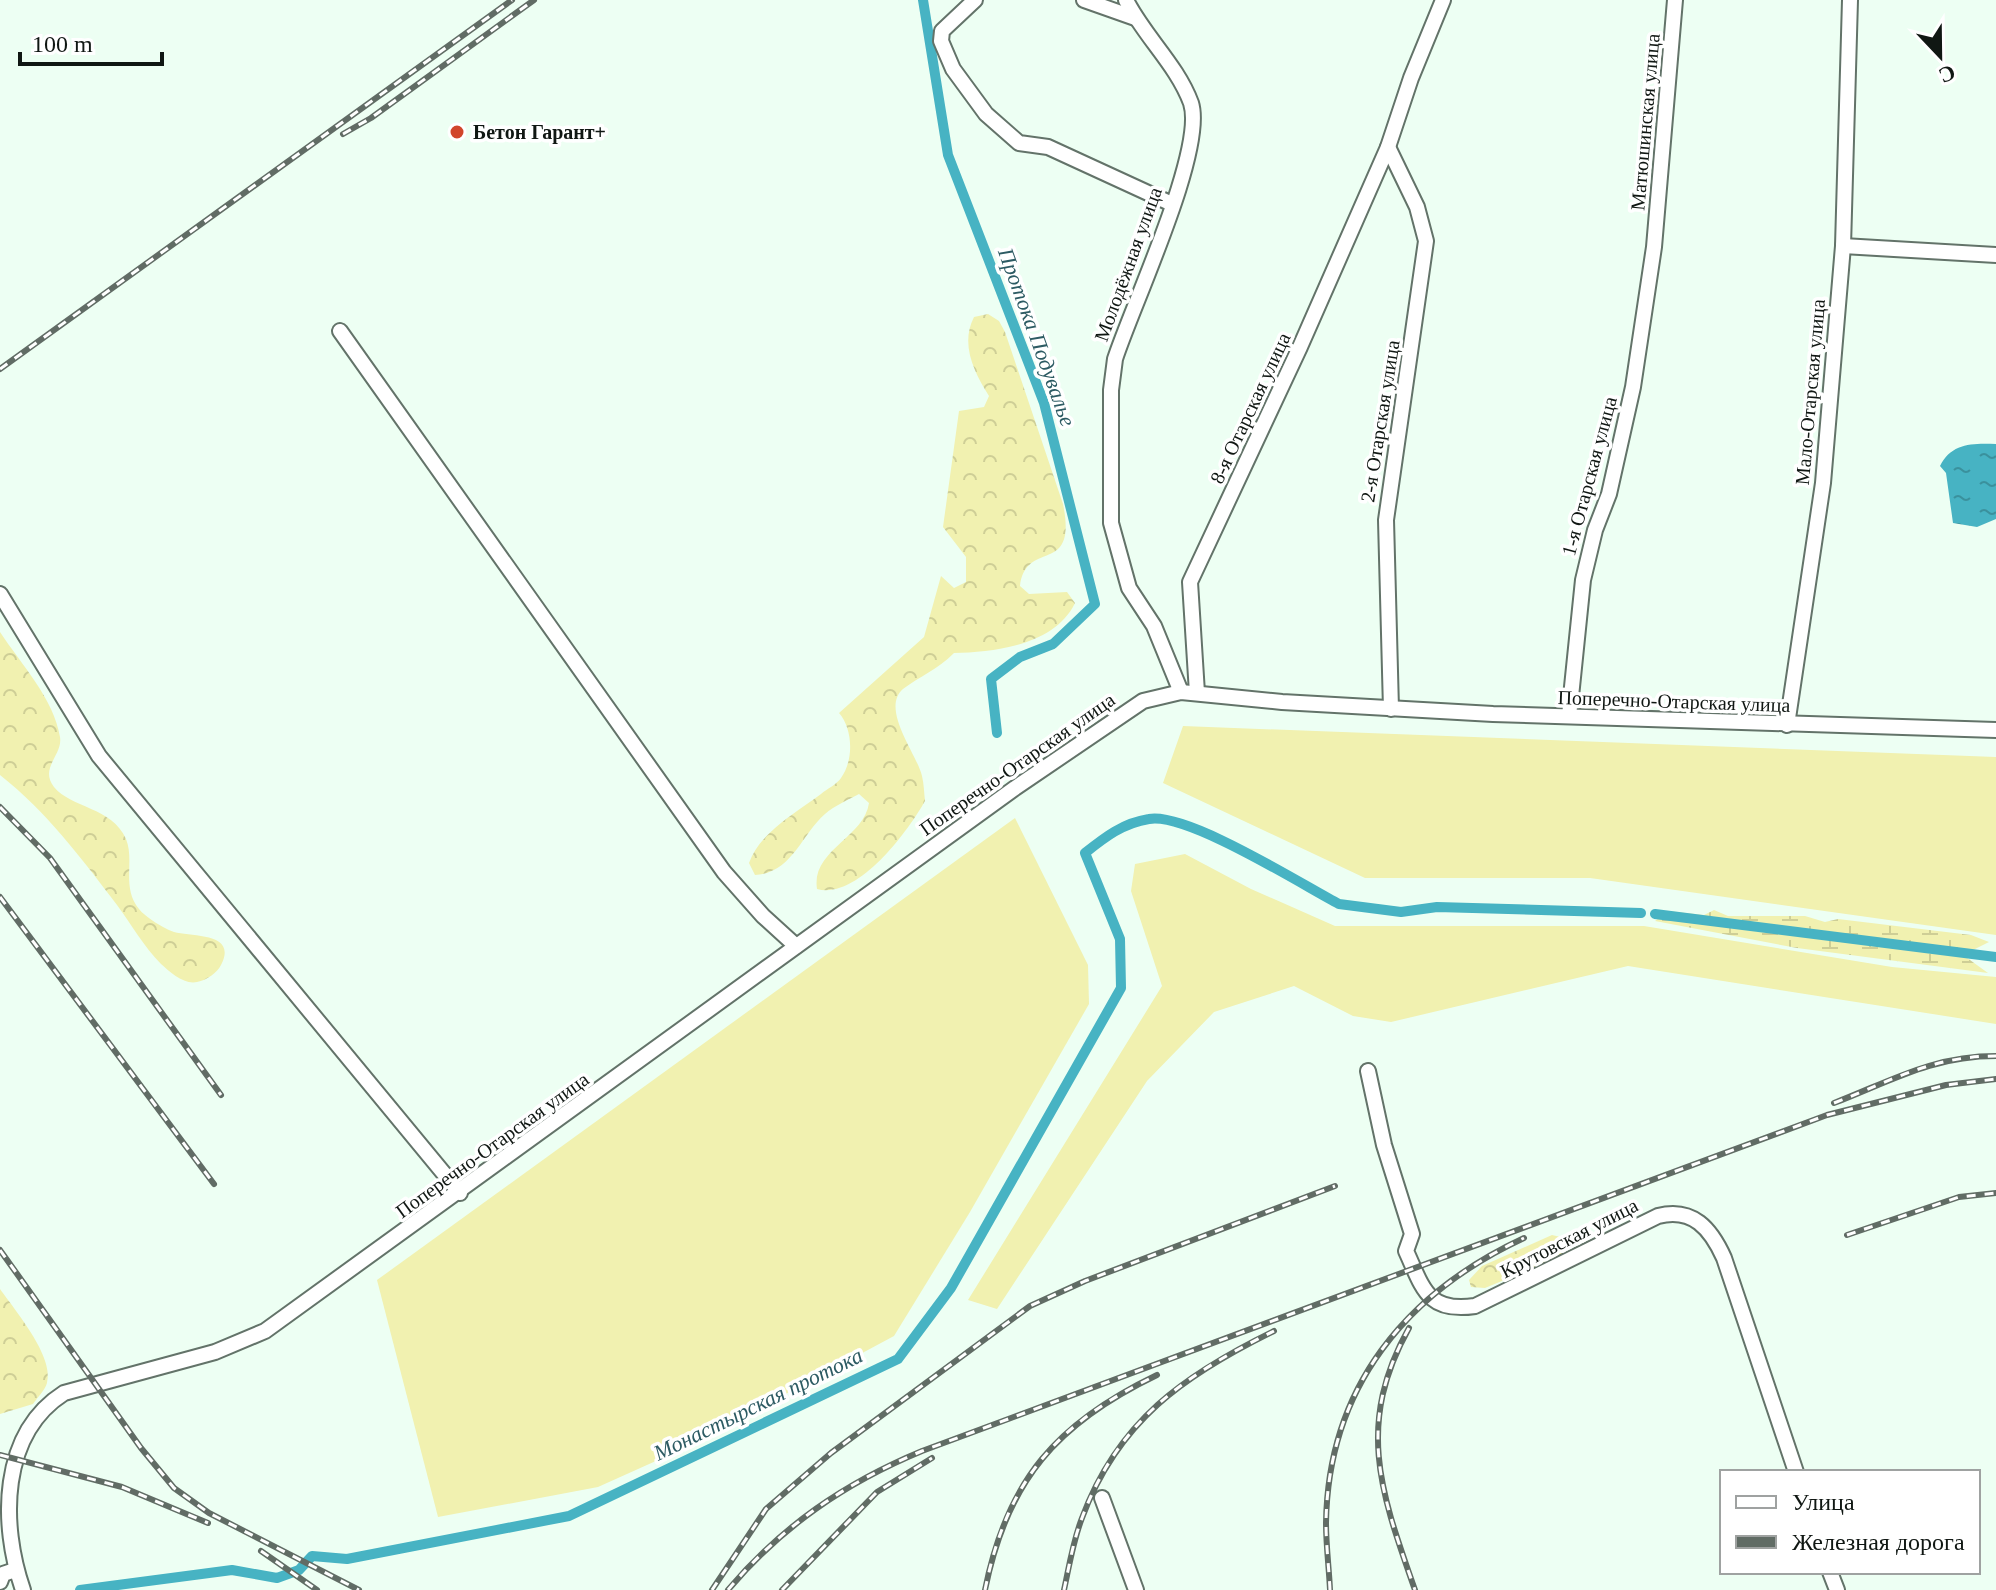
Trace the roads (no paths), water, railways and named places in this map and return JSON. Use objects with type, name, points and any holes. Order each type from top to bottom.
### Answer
[{"type":"street","points":[[975,0],[942,31],[941,41],[953,69],[986,114],[1019,143],[1048,147],[1172,204]]},
{"type":"street","points":[[1084,0],[1135,18]]},
{"type":"street","name":"Молодёжная улица","points":[[1126,0],[1135,18],[1180,81],[1192,107],[1194,121],[1187,162],[1115,359],[1111,390],[1111,523],[1129,588],[1154,626],[1181,692]]},
{"type":"street","name":"8-я Отарская улица","points":[[1197,693],[1190,582],[1300,347],[1388,147],[1411,78],[1443,0]]},
{"type":"street","name":"Матюшинская улица","points":[[1654,247],[1675,0]]},
{"type":"street","name":"Мало-Отарская улица","points":[[1787,725],[1823,483],[1843,246],[1850,0]]},
{"type":"street","name":"2-я Отарская улица","points":[[1388,147],[1417,207],[1426,241],[1386,520],[1391,709]]},
{"type":"street","points":[[1843,246],[1996,255]]},
{"type":"street","name":"1-я Отарская улица","points":[[1569,716],[1583,580],[1595,530],[1609,494],[1633,387],[1654,247]]},
{"type":"street","points":[[340,331],[724,872],[763,916],[796,946]]},
{"type":"street","points":[[0,594],[99,756],[460,1193]]},
{"type":"street","name":"Поперечно-Отарская улица","points":[[23,1590],[9,1551],[5,1501],[22,1441],[37,1415],[64,1393],[215,1352],[265,1331],[460,1193],[796,946],[1143,701],[1181,692],[1391,709],[1996,730]]},
{"type":"street","name":"Крутовская улица","points":[[1368,1071],[1384,1145],[1412,1234],[1406,1251],[1433,1301],[1445,1308],[1475,1306],[1658,1216],[1672,1213],[1692,1217],[1707,1229],[1724,1258],[1795,1470]]},
{"type":"street","points":[[1102,1498],[1136,1590]]},
{"type":"street","points":[[0,1582],[3,1574],[15,1570]]},
{"type":"water","points":[[1971,444],[1996,444],[1996,519],[1977,527],[1953,523],[1946,473],[1940,466],[1956,449]]},
{"type":"waterway","name":"Протока Подувалье","points":[[923,0],[948,155],[1044,403],[1095,604],[1053,644],[1020,657],[991,679],[997,733]]},
{"type":"waterway","name":"Монастырская протока","points":[[80,1590],[232,1570],[277,1578],[299,1570],[312,1556],[347,1559],[569,1516],[898,1359],[951,1288],[1121,988],[1120,939],[1085,853],[1123,827],[1149,819],[1167,820],[1189,827],[1244,851],[1339,904],[1401,912],[1437,907],[1641,913]]},
{"type":"waterway","points":[[1655,914],[1996,957]]},
{"type":"railway","points":[[0,369],[512,0]]},
{"type":"railway","points":[[343,134],[371,118],[534,0]]},
{"type":"railway","points":[[0,807],[50,858],[221,1095]]},
{"type":"railway","points":[[0,897],[214,1184]]},
{"type":"railway","points":[[1834,1103],[1932,1065],[1996,1056]]},
{"type":"railway","points":[[728,1590],[770,1546],[816,1508],[867,1477],[922,1451],[1827,1115],[1946,1085],[1996,1079]]},
{"type":"railway","points":[[712,1590],[766,1509],[831,1453],[1030,1306],[1085,1281],[1335,1186]]},
{"type":"railway","points":[[1847,1235],[1959,1197],[1996,1193]]},
{"type":"railway","points":[[1330,1590],[1326,1523],[1330,1474],[1341,1429],[1358,1388],[1382,1350],[1410,1316],[1482,1260],[1524,1238]]},
{"type":"railway","points":[[0,1250],[141,1448],[174,1488],[209,1513],[359,1590]]},
{"type":"railway","points":[[1409,1328],[1392,1363],[1382,1396],[1378,1428],[1384,1490],[1415,1590]]},
{"type":"railway","points":[[1064,1590],[1082,1518],[1097,1484],[1135,1428],[1183,1384],[1274,1331]]},
{"type":"railway","points":[[985,1590],[1007,1517],[1042,1459],[1064,1435],[1091,1413],[1157,1375]]},
{"type":"railway","points":[[0,1455],[122,1487],[208,1523]]},
{"type":"railway","points":[[782,1590],[877,1492],[932,1458]]},
{"type":"railway","points":[[261,1551],[317,1590]]},
{"type":"place","name":"Бетон Гарант+","points":[[457,132]]}]
